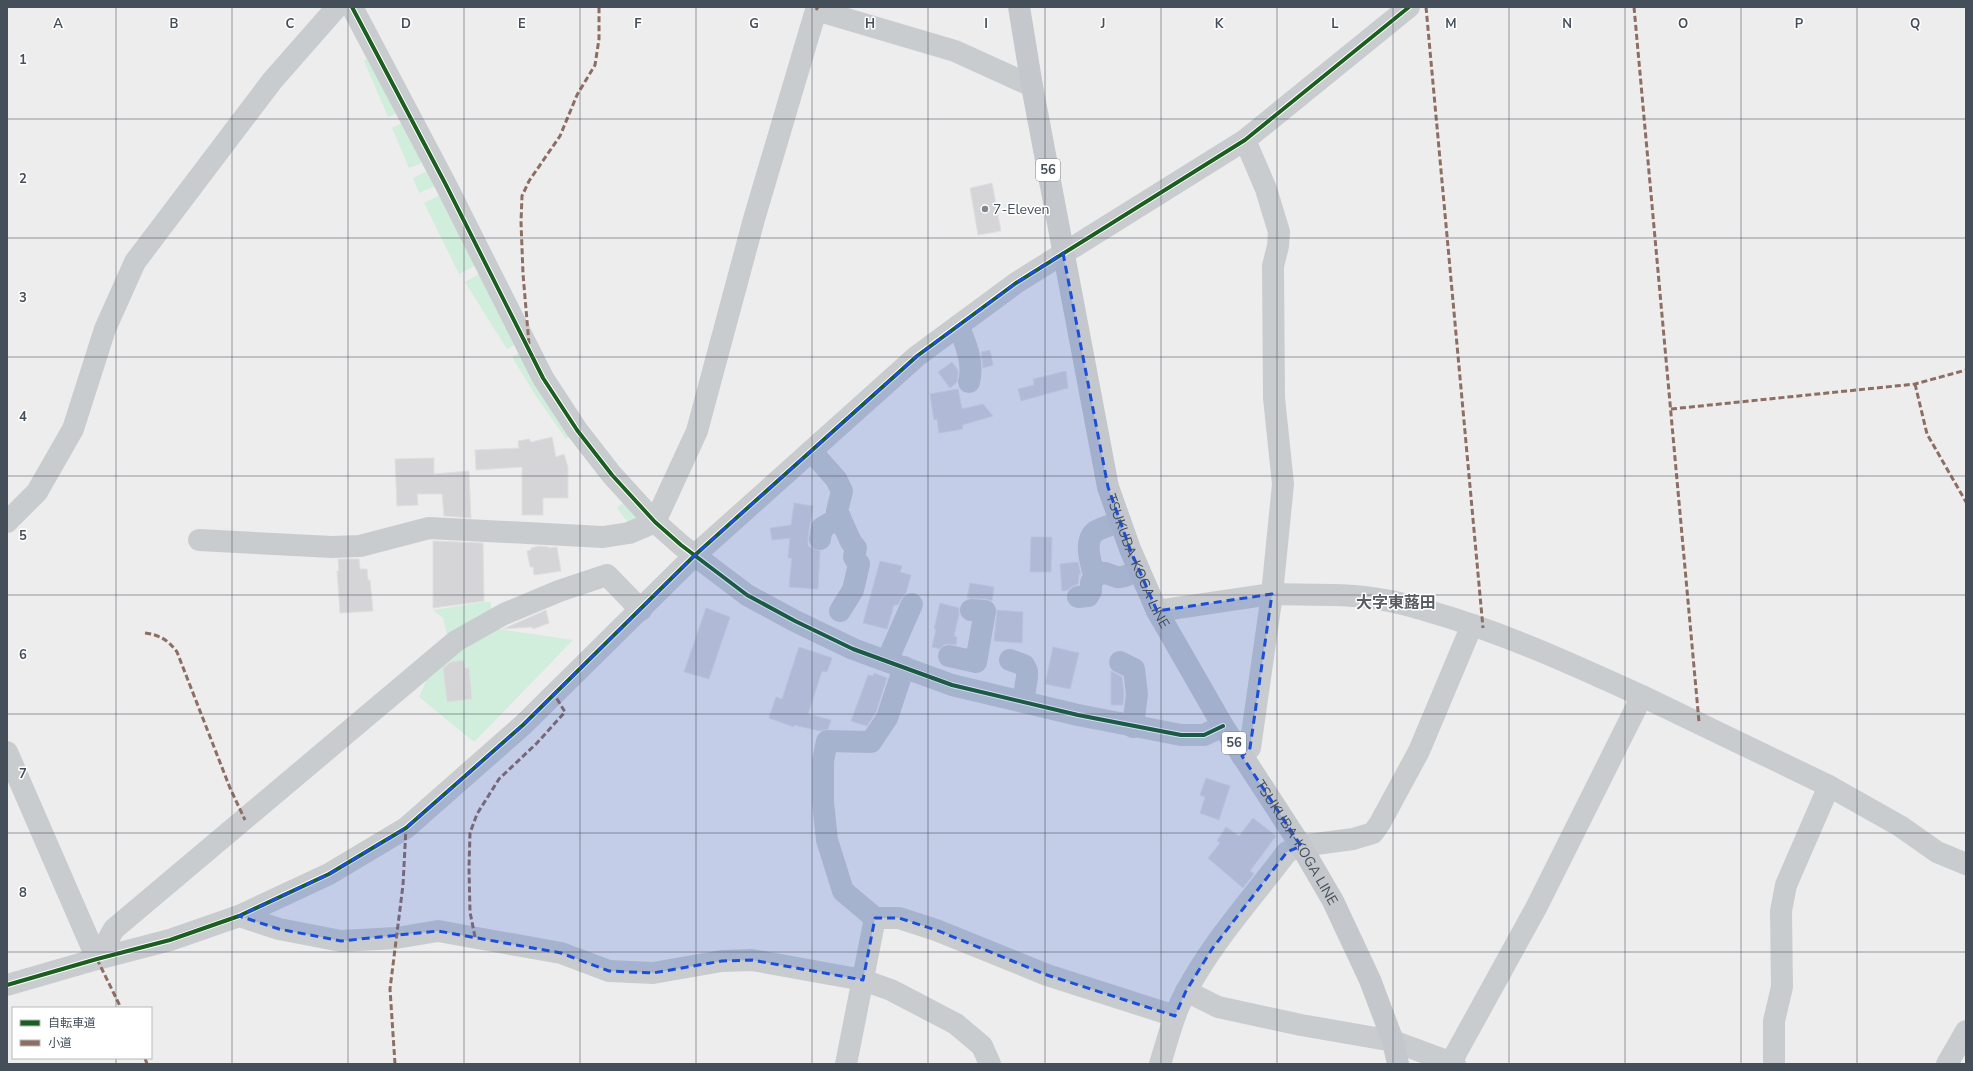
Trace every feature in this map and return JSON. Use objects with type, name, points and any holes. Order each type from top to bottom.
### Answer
[{"type":"main road","name":"TSUKUBA-KOGA LINE","points":[[1019,7],[1032,86],[1108,487],[1120,521],[1139,570],[1157,610],[1223,726],[1301,846],[1333,901],[1370,980],[1393,1041],[1398,1064]]},
{"type":"street","points":[[7,522],[37,492],[73,429],[105,329],[135,262],[272,81],[337,7]]},
{"type":"street","points":[[352,7],[446,186],[543,378],[576,430],[612,475],[656,522],[695,555],[747,595],[814,630],[853,648],[952,685],[1133,727],[1195,736],[1204,735],[1223,726]]},
{"type":"street","points":[[7,985],[170,940],[239,916],[329,874],[406,828],[523,725],[695,555],[917,356],[1016,284],[1063,253],[1245,140],[1409,7]]},
{"type":"street","points":[[199,540],[324,547],[353,546],[389,540],[429,528],[603,537],[629,533],[656,522],[697,431],[754,219],[816,10],[955,51],[1032,86]]},
{"type":"street","points":[[1242,756],[1250,748],[1272,594],[1283,484],[1274,398],[1273,266],[1278,246],[1278,232],[1266,190],[1245,140]]},
{"type":"street","points":[[958,326],[965,340],[971,368],[969,382]]},
{"type":"street","points":[[811,451],[836,479],[842,491],[837,511],[851,542],[856,548],[854,557],[859,564],[853,590],[840,611]]},
{"type":"street","points":[[820,539],[822,528],[840,517]]},
{"type":"street","points":[[1095,576],[1091,563],[1090,538],[1095,532],[1120,521]]},
{"type":"street","points":[[1078,597],[1088,596],[1091,591],[1091,582],[1095,576],[1108,572],[1117,577],[1126,576],[1139,570]]},
{"type":"street","points":[[97,959],[114,929],[456,641],[504,614],[607,575],[641,610]]},
{"type":"street","points":[[1157,610],[1272,594],[1383,600],[1472,625],[1582,669],[1642,696],[1829,786],[1900,826],[1937,852],[1966,864]]},
{"type":"street","points":[[912,604],[895,664],[887,718],[870,742],[827,741],[823,761],[823,802],[827,840],[843,891],[875,918],[899,918],[936,930],[1047,974],[1175,1016]]},
{"type":"street","points":[[970,689],[985,611],[971,610]]},
{"type":"street","points":[[1160,1064],[1175,1016],[1186,990],[1212,949],[1287,852],[1301,846],[1352,839],[1372,833],[1380,823],[1419,751],[1472,625]]},
{"type":"street","points":[[949,656],[976,662]]},
{"type":"street","points":[[1010,660],[1024,665],[1027,671],[1023,702]]},
{"type":"street","points":[[1120,662],[1134,669],[1137,694],[1133,727]]},
{"type":"street","points":[[1186,990],[1218,1007],[1301,1025],[1393,1041],[1451,1063],[1536,908],[1642,696]]},
{"type":"street","points":[[7,752],[97,959]]},
{"type":"street","points":[[1774,1064],[1774,1021],[1782,987],[1781,911],[1786,885],[1829,786]]},
{"type":"street","points":[[239,916],[278,929],[341,941],[396,938],[438,931],[561,953],[609,971],[652,973],[722,961],[752,960],[863,980],[891,990],[956,1024],[982,1046],[990,1064]]},
{"type":"street","points":[[846,1064],[875,918]]},
{"type":"street","points":[[1947,1064],[1966,1031]]},
{"type":"highlighted area","points":[[1063,253],[1108,487],[1130,549],[1157,611],[1272,594],[1250,748],[1242,756],[1301,846],[1287,852],[1212,949],[1186,991],[1175,1016],[1047,975],[936,930],[899,918],[875,918],[863,980],[752,960],[722,961],[653,973],[609,971],[561,953],[438,931],[341,941],[279,929],[239,916],[329,874],[406,828],[523,725],[695,555],[917,356],[1016,283]]},
{"type":"green space","points":[[369,58],[396,112],[388,117],[364,61]]},
{"type":"green space","points":[[402,123],[423,159],[420,164],[409,168],[392,128]]},
{"type":"green space","points":[[427,171],[435,186],[419,193],[413,178]]},
{"type":"green space","points":[[440,195],[476,265],[459,274],[424,203]]},
{"type":"green space","points":[[479,274],[516,344],[507,349],[465,282]]},
{"type":"green space","points":[[520,353],[569,437],[566,439],[536,396],[512,357]]},
{"type":"green space","points":[[623,503],[640,521],[632,528],[617,508]]},
{"type":"green space","points":[[491,602],[491,611],[447,634],[443,618],[433,610]]},
{"type":"green space","points":[[491,628],[573,640],[474,742],[419,697],[431,670]]},
{"type":"building","name":"7-Eleven","points":[[992,183],[1001,231],[978,235],[970,188]]},
{"type":"building","points":[[990,350],[993,365],[983,368],[981,352]]},
{"type":"building","points":[[952,362],[958,370],[958,374],[957,382],[950,388],[938,372]]},
{"type":"building","points":[[1066,371],[1068,388],[1021,401],[1018,389],[1034,385],[1033,379]]},
{"type":"building","points":[[958,389],[962,409],[983,404],[993,416],[962,425],[963,429],[939,433],[937,419],[934,420],[930,394]]},
{"type":"building","points":[[552,437],[556,457],[564,454],[568,467],[568,498],[543,498],[543,515],[522,515],[522,467],[476,470],[475,450],[519,448],[518,441],[529,439],[531,442]]},
{"type":"building","points":[[434,458],[434,474],[469,471],[471,518],[444,516],[442,494],[417,494],[418,505],[397,506],[395,459]]},
{"type":"building","points":[[794,503],[813,506],[808,546],[820,551],[818,589],[789,587],[792,558],[788,558],[790,538],[772,540],[770,528],[791,525]]},
{"type":"building","points":[[1031,537],[1052,537],[1051,572],[1030,572]]},
{"type":"building","points":[[433,541],[483,543],[484,601],[433,608]]},
{"type":"building","points":[[539,546],[549,548],[557,547],[561,571],[534,575],[533,567],[530,567],[527,551],[531,550],[531,548]]},
{"type":"building","points":[[338,559],[359,559],[360,569],[367,569],[368,580],[370,580],[373,611],[340,613],[337,571],[339,571]]},
{"type":"building","points":[[880,561],[902,566],[900,572],[911,575],[906,593],[898,605],[894,605],[887,629],[863,623]]},
{"type":"building","points":[[1078,562],[1081,574],[1079,574],[1078,584],[1068,590],[1062,591],[1060,564]]},
{"type":"building","points":[[970,583],[994,587],[992,601],[986,599],[967,598]]},
{"type":"building","points":[[940,603],[959,608],[959,614],[954,636],[957,637],[956,645],[946,644],[939,649],[932,647],[936,629],[934,629]]},
{"type":"building","points":[[706,608],[730,617],[709,679],[684,672]]},
{"type":"building","points":[[546,610],[549,623],[533,629],[532,627],[503,629]]},
{"type":"building","points":[[997,610],[1023,612],[1022,643],[994,641]]},
{"type":"building","points":[[799,647],[832,658],[827,672],[822,671],[808,714],[831,720],[828,729],[820,731],[794,725],[794,727],[769,718],[776,697],[782,699]]},
{"type":"building","points":[[1053,647],[1079,653],[1070,689],[1045,684]]},
{"type":"building","points":[[464,660],[465,668],[469,668],[472,699],[447,702],[443,668],[451,662]]},
{"type":"building","points":[[1111,671],[1122,677],[1124,694],[1123,705],[1111,705]]},
{"type":"building","points":[[874,673],[887,678],[876,712],[867,726],[851,721],[868,675],[873,676]]},
{"type":"building","points":[[1206,778],[1230,786],[1219,820],[1200,813],[1205,797],[1200,795]]},
{"type":"building","points":[[1253,818],[1276,836],[1250,871],[1254,874],[1243,888],[1208,858],[1220,843],[1217,841],[1226,827],[1239,836]]},
{"type":"marked path","points":[[529,344],[523,274],[521,222],[522,196],[529,181],[560,136],[577,95],[595,65],[599,39],[599,7]]},
{"type":"marked path","points":[[1426,7],[1483,628]]},
{"type":"marked path","points":[[1634,7],[1699,722]]},
{"type":"marked path","points":[[1671,409],[1915,384],[1966,370]]},
{"type":"marked path","points":[[1915,384],[1927,434],[1966,502]]},
{"type":"marked path","points":[[145,633],[155,635],[163,639],[177,652],[230,788],[245,820]]},
{"type":"marked path","points":[[475,937],[470,912],[470,833],[477,814],[499,779],[537,743],[565,712],[554,694]]},
{"type":"marked path","points":[[395,1064],[390,989],[403,885],[406,828]]},
{"type":"marked path","points":[[97,959],[121,1007]]},
{"type":"marked path","points":[[145,1059],[147,1064]]},
{"type":"cycle path","points":[[352,7],[446,185],[543,378],[577,430],[612,475],[655,522],[681,545],[747,595],[795,621],[853,649],[952,685],[1078,715],[1181,735],[1204,735],[1223,726]]},
{"type":"cycle path","points":[[7,985],[170,940],[239,916],[329,874],[406,828],[523,725],[695,555],[917,356],[1016,283],[1245,140],[1409,7]]},
{"type":"place","name":"7-Eleven","points":[[985,209]]},
{"type":"district","name":"大字東蕗田","points":[[1396,603]]}]
